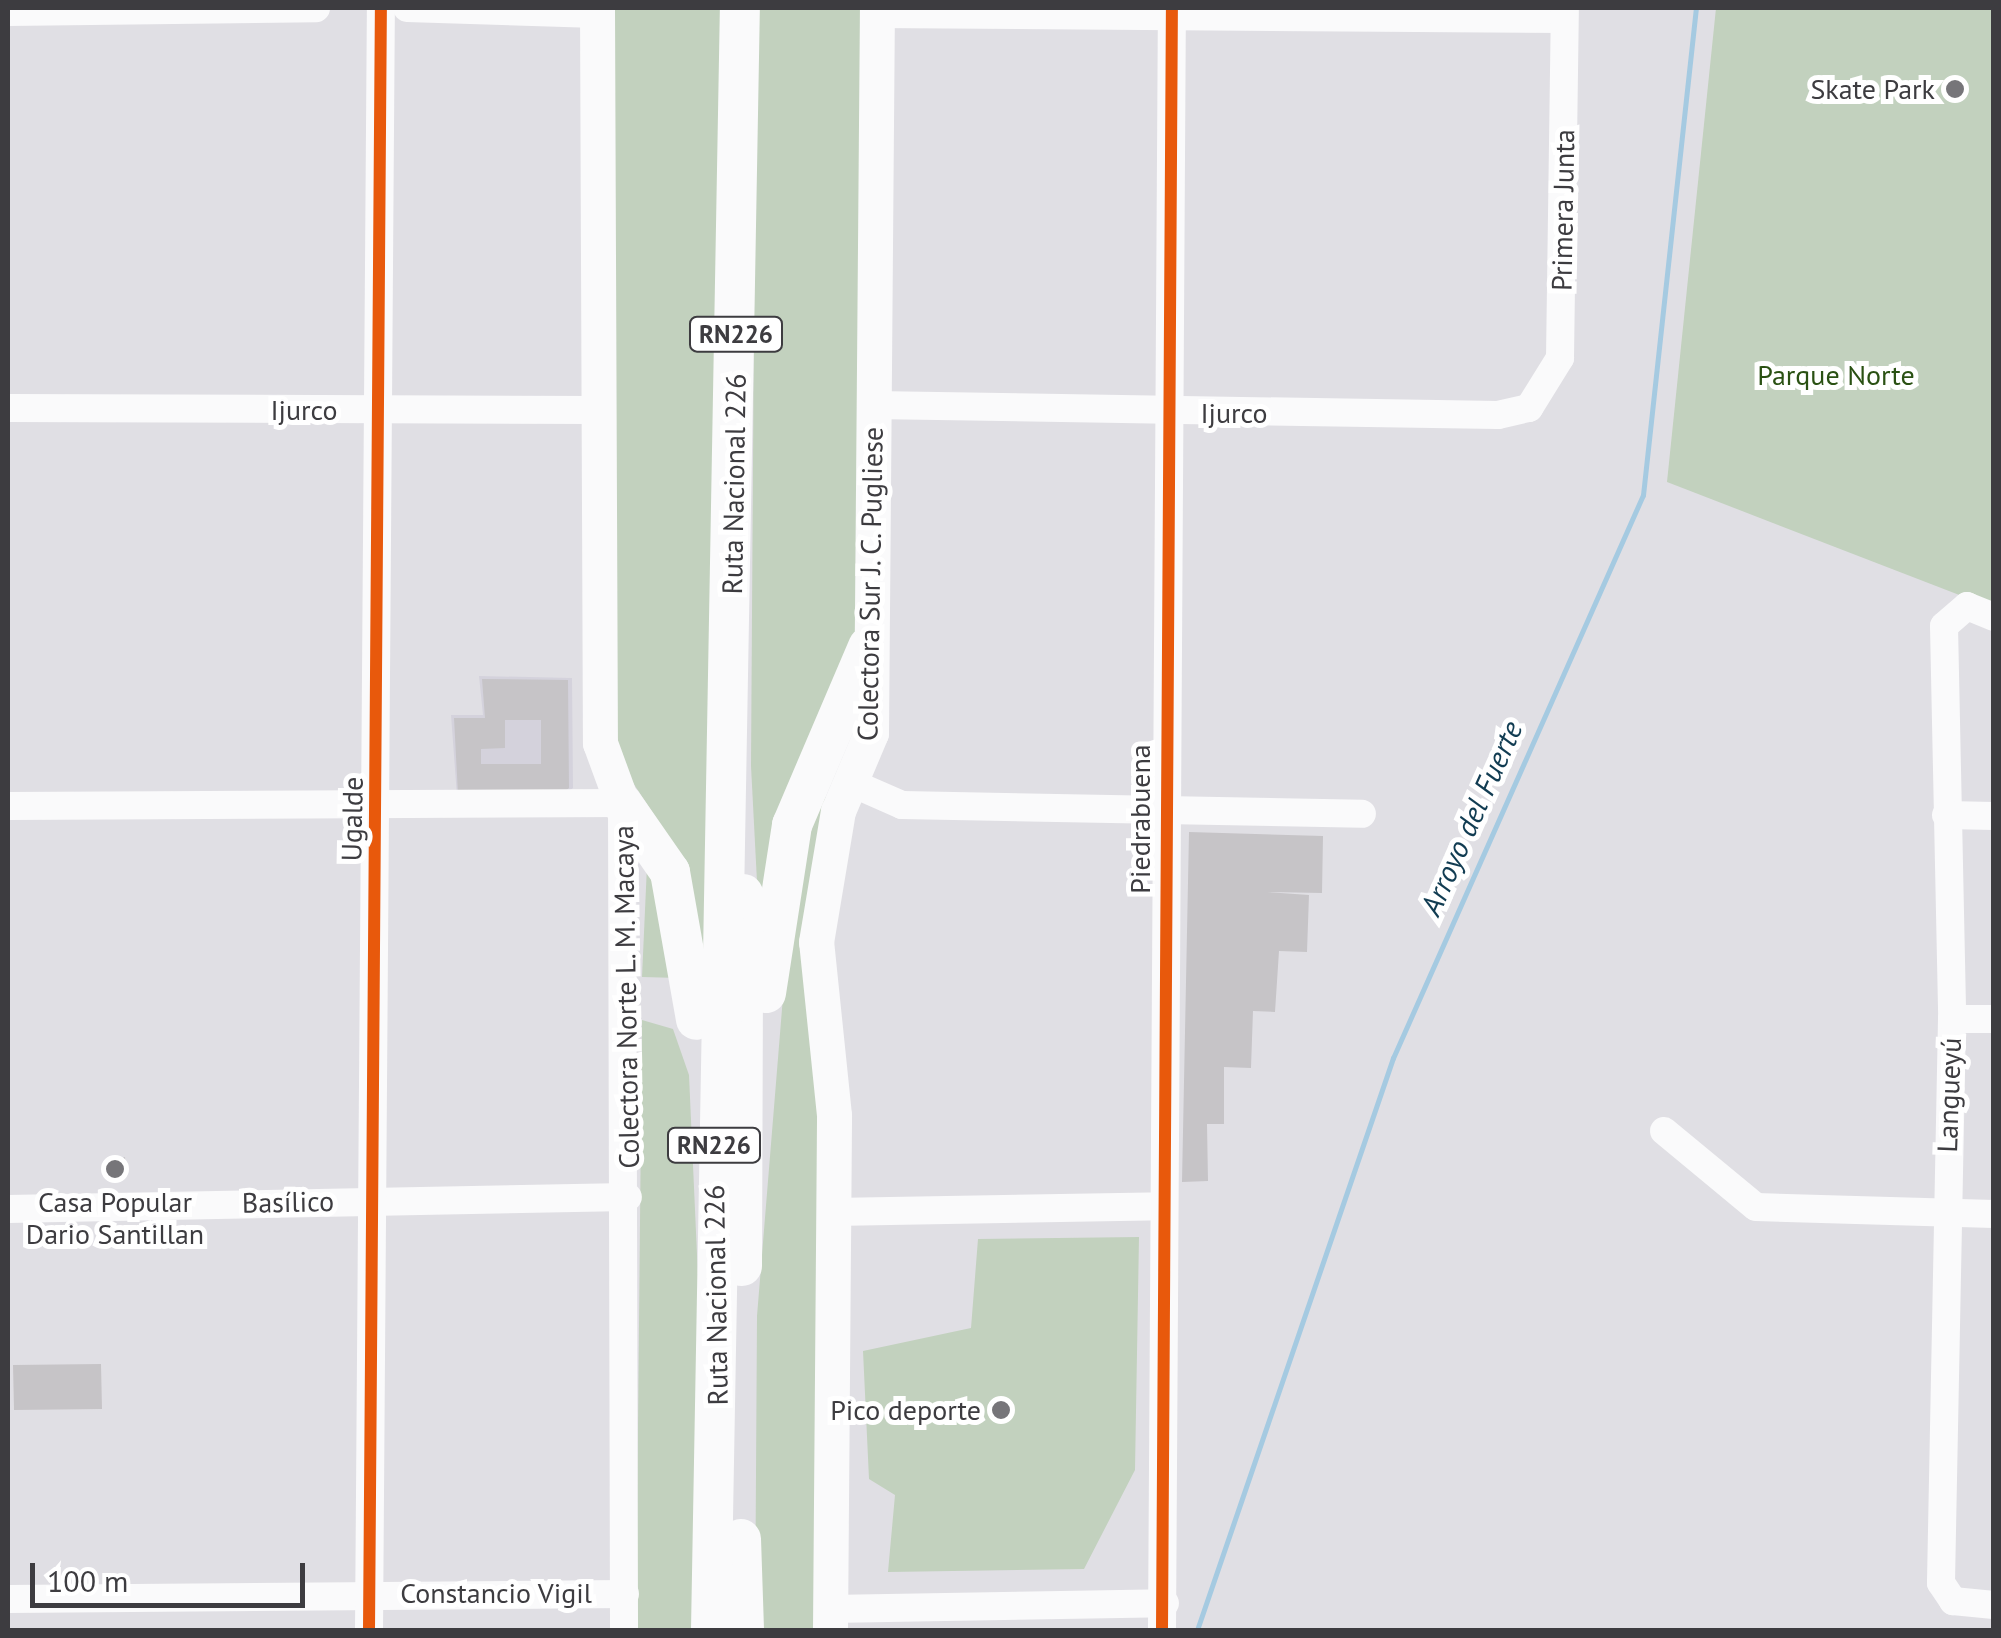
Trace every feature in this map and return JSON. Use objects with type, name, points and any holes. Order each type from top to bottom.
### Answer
[{"type":"highway","name":"Ruta Nacional 226","points":[[711,1630],[719,1530],[728,1166],[746,966],[732,660],[740,8]]},
{"type":"highway","points":[[728,1166],[788,842],[868,646]]},
{"type":"highway","points":[[622,803],[670,872],[728,1166]]},
{"type":"highway","name":"Ruta Nacional 226","points":[[728,1166],[744,1630]]},
{"type":"main road","name":"Colectora Sur J. C. Pugliese","points":[[830,1620],[832,1063],[816,942],[835,826],[871,732],[868,646],[876,10]]},
{"type":"main road","name":"Colectora Norte L. M. Macaya","points":[[597,11],[600,743],[622,803]]},
{"type":"street","points":[[8,12],[316,8]]},
{"type":"street","name":"Ugalde","points":[[369,1630],[381,8]]},
{"type":"street","points":[[407,8],[597,11]]},
{"type":"street","points":[[876,10],[1565,13]]},
{"type":"street","name":"Piedrabuena","points":[[1163,1616],[1164,412],[1172,12]]},
{"type":"street","name":"Primera Junta","points":[[1534,405],[1555,374],[1562,340],[1565,13]]},
{"type":"street","name":"Ijurco","points":[[874,405],[1498,415],[1534,405]]},
{"type":"street","name":"Ijurco","points":[[8,408],[600,410]]},
{"type":"street","name":"Langueyú","points":[[1994,616],[1953,610],[1944,626],[1952,1019],[1945,1214],[1942,1583],[1954,1601],[1994,1605]]},
{"type":"street","points":[[854,784],[902,805],[1362,814]]},
{"type":"street","points":[[8,806],[622,803]]},
{"type":"street","name":"Colectora Norte L. M. Macaya","points":[[622,803],[628,1197],[624,1630]]},
{"type":"street","points":[[1946,815],[1994,816]]},
{"type":"street","points":[[1952,1019],[1994,1019]]},
{"type":"street","points":[[1664,1131],[1756,1207],[1994,1214]]},
{"type":"street","name":"Basílico","points":[[8,1210],[628,1197]]},
{"type":"street","points":[[833,1212],[1164,1206]]},
{"type":"street","name":"Constancio Vigil","points":[[8,1599],[368,1593],[625,1594]]},
{"type":"street","points":[[830,1620],[1163,1616]]},
{"type":"shaded area","points":[[479,676],[572,678],[573,788],[561,798],[457,796],[451,715],[483,715]]},
{"type":"green space","points":[[612,8],[727,8],[705,1013],[666,833],[616,757]]},
{"type":"green space","points":[[756,8],[871,8],[859,624],[761,959],[751,766]]},
{"type":"green space","name":"Parque Norte","points":[[1716,8],[1993,8],[1993,608],[1667,482]]},
{"type":"green space","points":[[849,771],[822,1050],[818,1630],[755,1630],[757,1316],[793,874],[807,818]]},
{"type":"green space","points":[[648,843],[679,978],[642,977]]},
{"type":"green space","points":[[642,1020],[673,1029],[689,1075],[702,1367],[695,1630],[636,1630]]},
{"type":"green space","name":"Pico deporte","points":[[1139,1237],[1135,1470],[1084,1569],[888,1572],[895,1495],[869,1479],[863,1351],[971,1328],[978,1239]]},
{"type":"building","points":[[482,679],[568,680],[569,788],[559,796],[458,794],[454,718],[485,718]],"holes":[[[505,720],[541,720],[541,764],[481,764],[481,749],[505,748]]]},
{"type":"building","points":[[1189,832],[1323,836],[1322,893],[1267,892],[1309,895],[1307,952],[1279,951],[1275,1012],[1253,1011],[1251,1068],[1224,1067],[1224,1124],[1207,1124],[1208,1181],[1182,1182]]},
{"type":"building","name":"Casa Popular Dario Santillan","points":[[125,1157],[126,1173],[105,1174],[105,1164]]},
{"type":"building","points":[[101,1364],[102,1409],[14,1410],[13,1365]]},
{"type":"waterway","name":"Arroyo del Fuerte","points":[[1197,1630],[1393,1058],[1643,495],[1696,8]]},
{"type":"cycle path","points":[[369,1630],[381,8]]},
{"type":"cycle path","points":[[1162,1630],[1172,8]]},
{"type":"place","name":"Skate Park","points":[[1955,89]]},
{"type":"place","name":"Casa Popular Dario Santillan","points":[[115,1169]]},
{"type":"place","name":"Pico deporte","points":[[1001,1410]]}]
